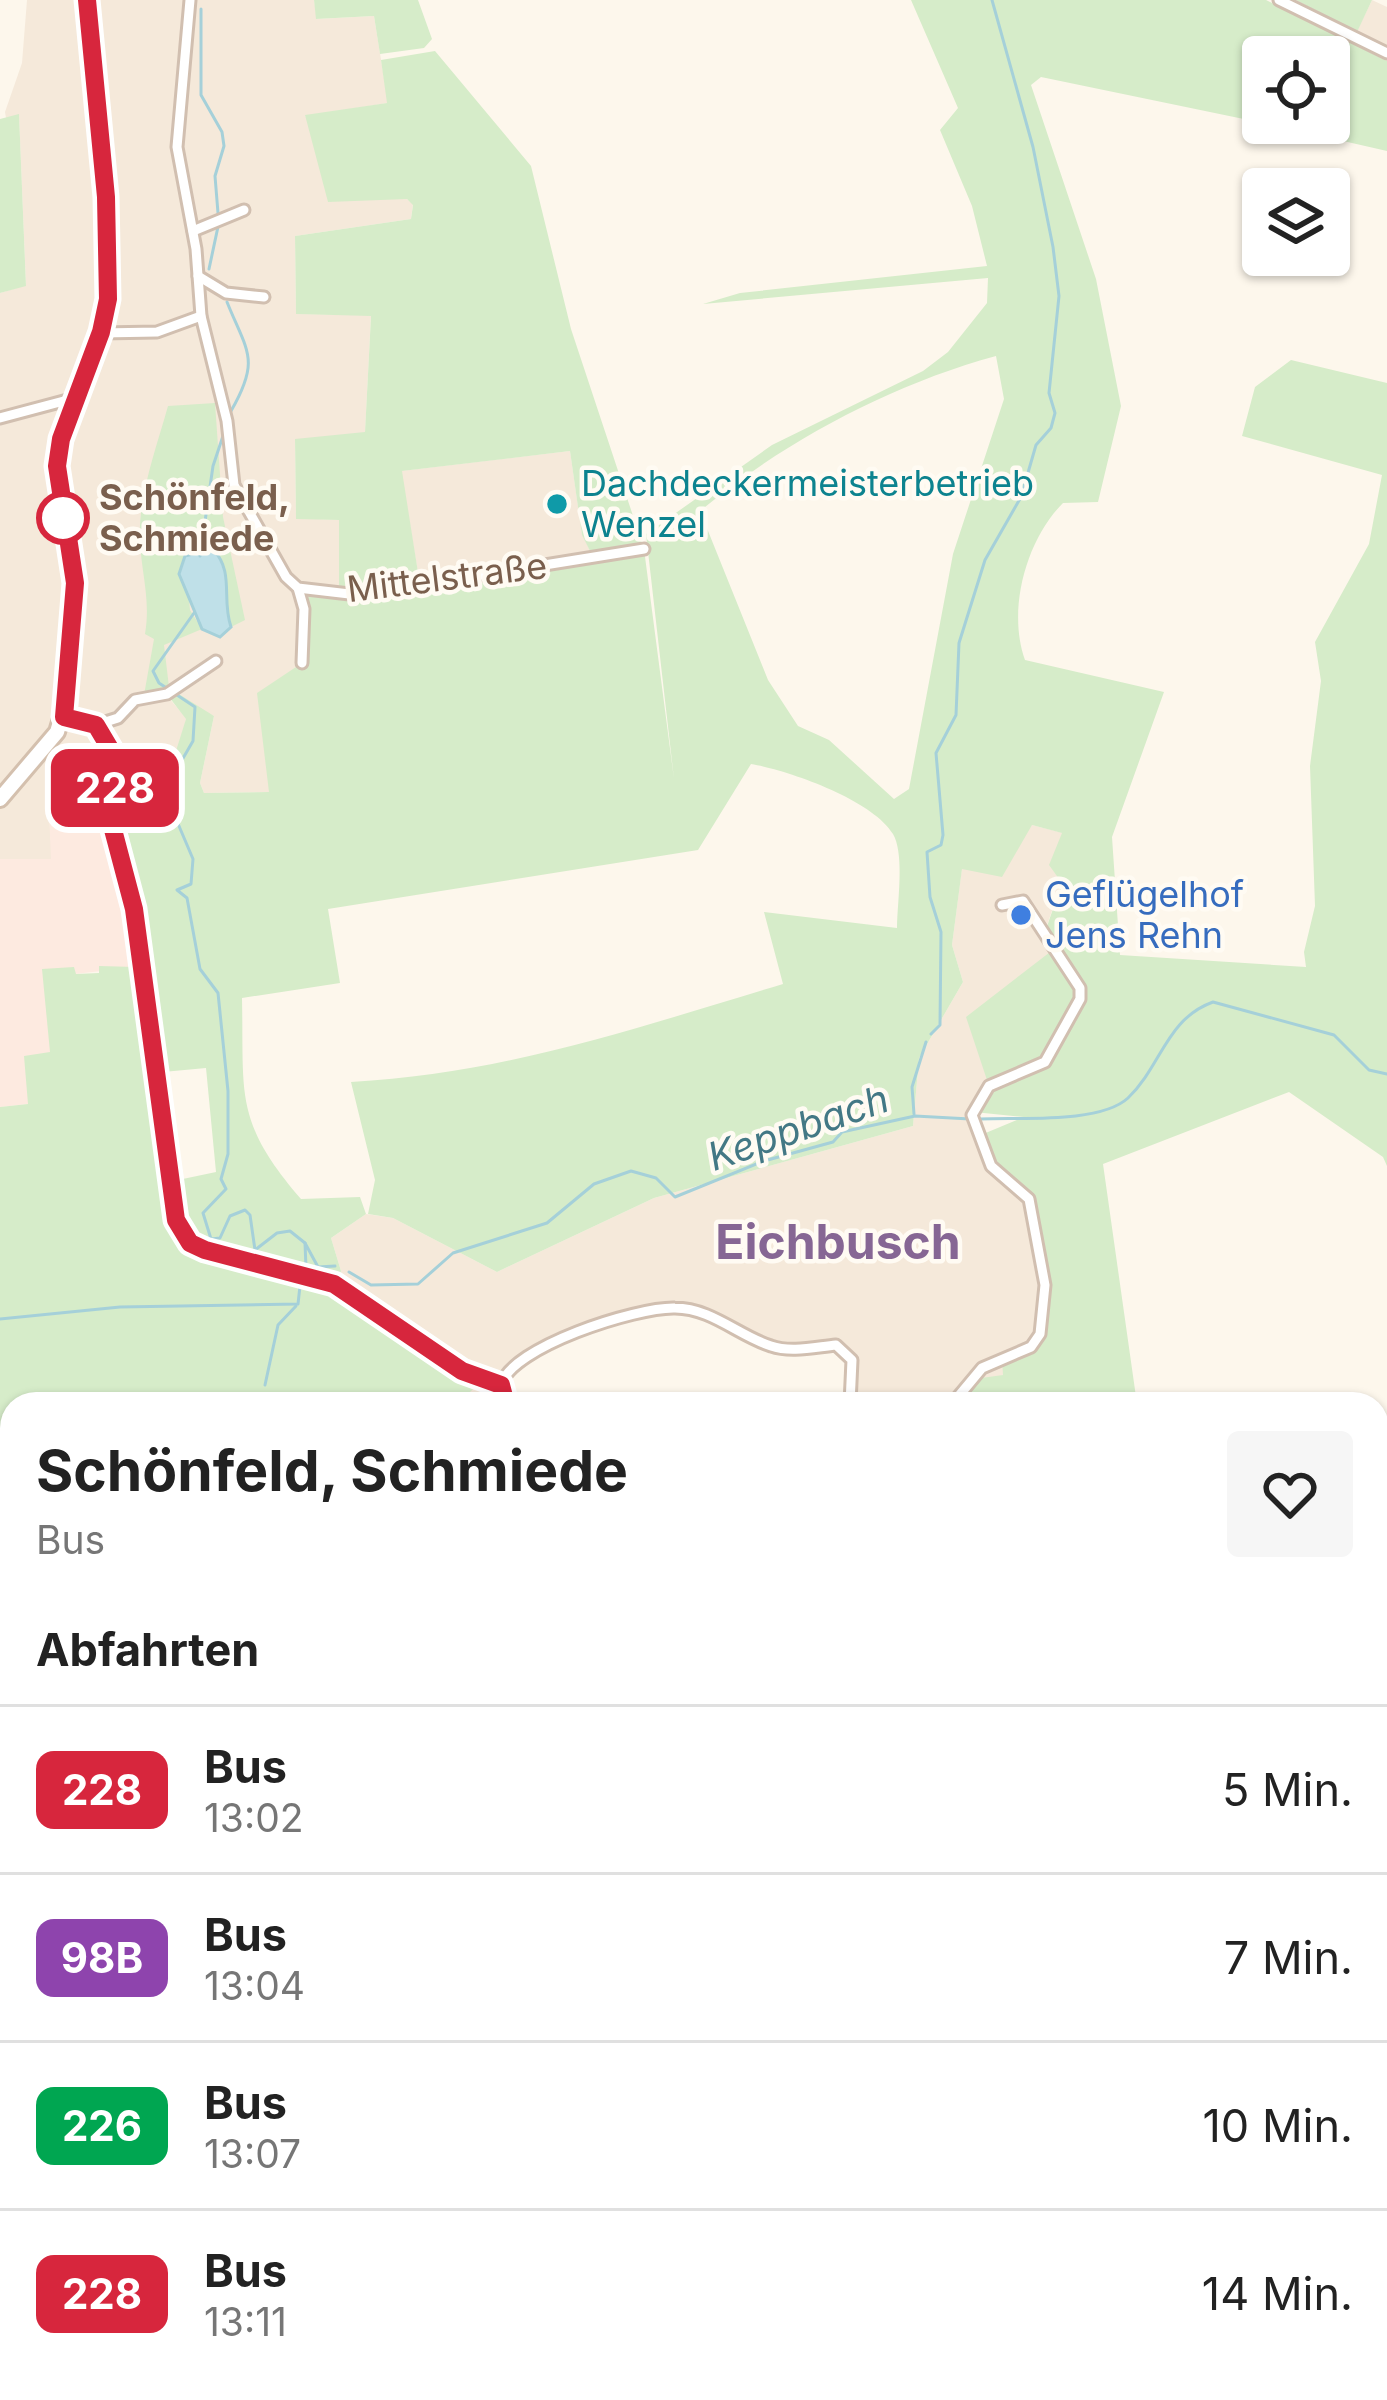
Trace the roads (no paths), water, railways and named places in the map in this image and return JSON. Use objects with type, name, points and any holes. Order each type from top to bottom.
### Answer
[{"type":"street","points":[[0,799],[48,745],[64,717],[75,583],[57,466],[75,398],[101,332],[109,236],[87,0]]},
{"type":"street","name":"Mittelstraße","points":[[190,0],[177,147],[193,231],[201,316],[227,421],[233,485],[298,588],[358,595],[644,549]]},
{"type":"street","points":[[1279,0],[1387,53]]},
{"type":"street","points":[[193,231],[244,210]]},
{"type":"street","points":[[198,276],[226,293],[263,297]]},
{"type":"street","points":[[101,332],[157,332],[201,316]]},
{"type":"street","points":[[0,418],[75,398]]},
{"type":"street","points":[[298,588],[304,609],[302,663]]},
{"type":"street","points":[[64,717],[96,725],[118,718],[135,700],[170,692],[216,661]]},
{"type":"street","points":[[96,725],[115,757],[112,836],[134,909],[181,1232],[205,1250],[334,1284],[462,1371],[501,1385]]},
{"type":"street","points":[[962,1392],[982,1367],[1031,1347],[1040,1334],[1046,1285],[1029,1199],[991,1166],[973,1126],[988,1086],[1045,1062],[1080,999],[1080,988],[1023,901],[1002,905]]},
{"type":"street","points":[[503,1392],[504,1372],[524,1354],[589,1329],[675,1308],[718,1319],[785,1349],[836,1346],[851,1360],[850,1392]]},
{"type":"water","points":[[213,549],[224,567],[231,627],[220,637],[202,629],[179,574],[185,556]]},
{"type":"waterway","points":[[931,1034],[940,1025],[941,932],[930,897],[927,852],[941,845],[943,835],[936,753],[956,715],[959,643],[985,560],[1021,497],[1036,445],[1051,428],[1055,413],[1049,393],[1059,296],[1053,247],[1033,147],[992,0]]},
{"type":"waterway","points":[[201,9],[201,95],[222,132],[224,146],[215,176],[218,213]]},
{"type":"waterway","points":[[209,269],[219,222]]},
{"type":"waterway","points":[[227,302],[248,356],[246,379],[231,411]]},
{"type":"waterway","points":[[200,556],[213,466],[223,436]]},
{"type":"waterway","points":[[194,613],[153,671],[159,683],[195,707],[193,741],[171,779],[176,819],[193,859],[191,884],[177,890],[187,898],[200,969],[218,993],[228,1091],[228,1154],[221,1179],[226,1189],[203,1213],[211,1239],[220,1238],[230,1216],[245,1210],[250,1215],[255,1250],[277,1233],[290,1231],[305,1243]]},
{"type":"waterway","name":"Keppbach","points":[[980,1119],[1079,1116],[1115,1106],[1139,1085],[1174,1031],[1213,1002],[1334,1035],[1369,1070],[1387,1074]]},
{"type":"waterway","points":[[914,1114],[912,1087],[926,1042]]},
{"type":"waterway","name":"Keppbach","points":[[349,1272],[371,1285],[418,1284],[453,1253],[547,1223],[594,1184],[631,1171],[656,1178],[675,1197],[764,1161],[833,1142],[842,1132],[915,1116],[970,1119]]},
{"type":"waterway","name":"Keppbach","points":[[306,1268],[305,1243],[318,1267],[335,1266]]},
{"type":"waterway","name":"Keppbach","points":[[0,1319],[120,1307],[298,1304],[300,1286]]},
{"type":"waterway","points":[[265,1385],[278,1325],[296,1306]]},
{"type":"place","name":"Dachdeckermeisterbetrieb Wenzel","points":[[557,504]]},
{"type":"place","name":"Schönfeld, Schmiede","points":[[63,518]]},
{"type":"place","name":"Geflügelhof Jens Rehn","points":[[1021,915]]},
{"type":"district","name":"Eichbusch","points":[[838,1241]]}]
